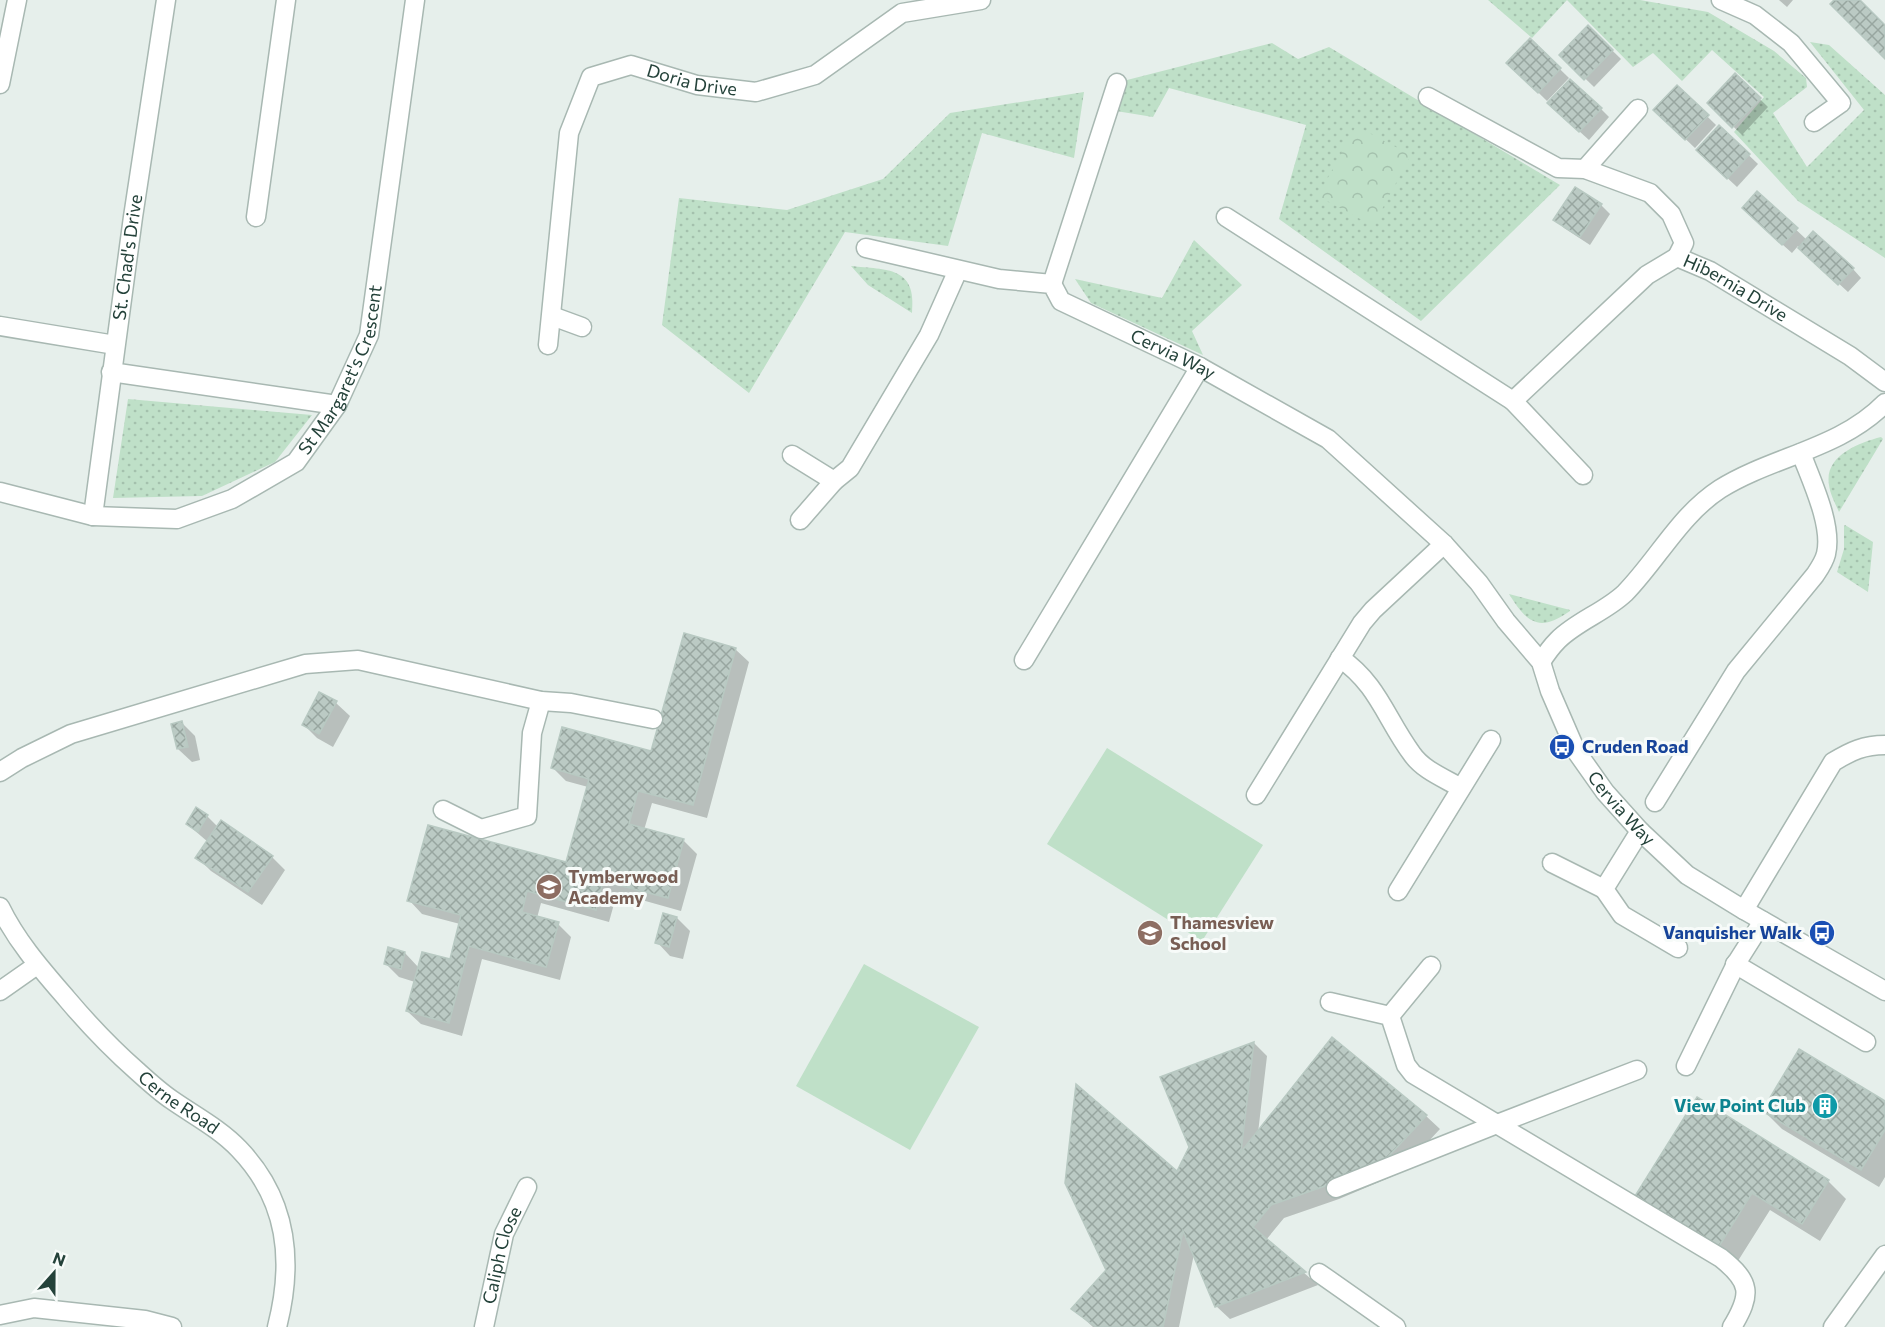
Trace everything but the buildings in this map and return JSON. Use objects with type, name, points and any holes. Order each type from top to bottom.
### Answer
[{"type":"street","points":[[0,84],[17,0]]},
{"type":"street","name":"St. Chad's Drive","points":[[93,516],[111,372],[166,0]]},
{"type":"street","points":[[256,217],[286,0]]},
{"type":"street","name":"St Margaret's Crescent","points":[[0,492],[93,516],[177,519],[232,499],[296,462],[337,405],[369,335],[416,0]]},
{"type":"street","name":"Doria Drive","points":[[548,345],[569,133],[591,76],[631,65],[697,85],[756,92],[815,75],[902,13],[981,0]]},
{"type":"street","points":[[1721,0],[1755,15],[1791,43],[1840,103],[1814,122]]},
{"type":"street","points":[[866,248],[999,279],[1052,284],[1116,83]]},
{"type":"street","points":[[1428,97],[1558,168],[1585,169],[1650,193],[1671,214],[1684,243],[1677,257]]},
{"type":"street","points":[[1585,169],[1638,109]]},
{"type":"street","points":[[1226,217],[1513,401],[1583,475]]},
{"type":"street","name":"Hibernia Drive","points":[[1513,401],[1647,275],[1677,257],[1710,271],[1850,356],[1885,382]]},
{"type":"street","points":[[800,520],[834,481],[850,468],[929,335],[958,270]]},
{"type":"street","name":"Cervia Way","points":[[1052,284],[1061,301],[1200,367],[1328,439],[1444,544],[1479,583],[1506,621],[1541,662],[1550,691],[1576,751],[1605,792],[1640,831],[1687,875],[1885,991]]},
{"type":"street","points":[[552,316],[582,327]]},
{"type":"street","points":[[0,326],[115,345]]},
{"type":"street","points":[[1024,660],[1200,367]]},
{"type":"street","points":[[111,372],[337,405]]},
{"type":"street","points":[[1541,662],[1553,645],[1566,633],[1608,607],[1624,594],[1685,519],[1703,502],[1741,478],[1839,437],[1883,408]]},
{"type":"street","points":[[1655,802],[1736,670],[1815,575],[1824,559],[1827,545],[1825,525],[1801,453]]},
{"type":"street","points":[[792,455],[834,481]]},
{"type":"street","points":[[1256,795],[1372,610],[1444,544]]},
{"type":"street","points":[[1340,658],[1354,668],[1375,692],[1412,754],[1430,770],[1461,788]]},
{"type":"street","points":[[0,772],[22,758],[71,734],[305,664],[358,660],[541,701],[570,703],[653,719]]},
{"type":"street","points":[[442,810],[481,829],[527,816],[532,733],[541,701]]},
{"type":"street","points":[[1398,891],[1491,740]]},
{"type":"street","points":[[1744,910],[1833,762],[1852,750],[1877,745]]},
{"type":"street","points":[[1604,889],[1640,831]]},
{"type":"street","points":[[1552,863],[1604,889],[1622,915],[1678,948]]},
{"type":"street","name":"Cerne Road","points":[[0,907],[13,933],[37,965],[100,1037],[171,1099],[204,1120],[238,1148],[263,1178],[279,1215],[286,1253],[285,1297],[277,1327]]},
{"type":"street","points":[[1686,1066],[1736,964],[1763,921]]},
{"type":"street","points":[[1736,964],[1866,1042]]},
{"type":"street","points":[[0,991],[37,965]]},
{"type":"street","points":[[1390,1016],[1431,966]]},
{"type":"street","points":[[1330,1002],[1390,1016]]},
{"type":"street","points":[[1390,1016],[1410,1071],[1720,1258],[1737,1271],[1744,1280],[1746,1293],[1742,1311],[1732,1327]]},
{"type":"street","points":[[1336,1188],[1637,1070]]},
{"type":"street","name":"Caliph Close","points":[[484,1327],[504,1234],[527,1187]]},
{"type":"street","points":[[1833,1327],[1885,1255]]},
{"type":"street","points":[[1319,1273],[1396,1327]]},
{"type":"street","points":[[0,1315],[34,1308],[146,1320],[172,1327]]},
{"type":"green space","points":[[1488,0],[1567,0],[1532,38]]},
{"type":"green space","points":[[1567,0],[1640,0],[1708,12],[1774,51],[1806,78],[1807,87],[1773,113],[1807,167],[1864,110],[1810,42],[1829,45],[1885,95],[1885,258],[1798,201],[1734,132],[1764,97],[1712,50],[1682,81],[1653,53],[1633,67]]},
{"type":"green space","points":[[1272,43],[1298,59],[1329,47],[1560,185],[1421,321],[1279,219],[1306,125],[1169,88],[1153,117],[1116,111],[1127,80]]},
{"type":"green space","points":[[1084,92],[1074,158],[982,133],[948,246],[845,232],[749,393],[662,325],[679,198],[787,210],[883,179],[950,113]]},
{"type":"green space","points":[[1356,126],[1411,155],[1373,226],[1318,196]]},
{"type":"green space","points":[[1194,240],[1242,285],[1192,331],[1203,355],[1091,303],[1075,279],[1162,298]]},
{"type":"green space","points":[[851,266],[897,273],[910,286],[912,313],[868,285]]},
{"type":"green space","points":[[128,399],[312,415],[275,462],[202,496],[113,498]]},
{"type":"green space","points":[[1881,437],[1883,439],[1839,512],[1829,485],[1832,466],[1844,452]]},
{"type":"green space","points":[[1845,525],[1873,542],[1868,592],[1837,572],[1844,549]]},
{"type":"green space","points":[[1509,594],[1570,611],[1550,622],[1535,622],[1522,612]]},
{"type":"green space","points":[[1107,748],[1263,845],[1202,941],[1047,844]]},
{"type":"green space","points":[[864,964],[979,1027],[910,1150],[796,1086]]},
{"type":"place","name":"Cruden Road","points":[[1562,747]]},
{"type":"place","name":"Tymberwood Academy","points":[[549,887]]},
{"type":"place","name":"Thamesview School","points":[[1150,933]]},
{"type":"place","name":"Vanquisher Walk","points":[[1822,933]]},
{"type":"place","name":"View Point Club","points":[[1825,1106]]}]
